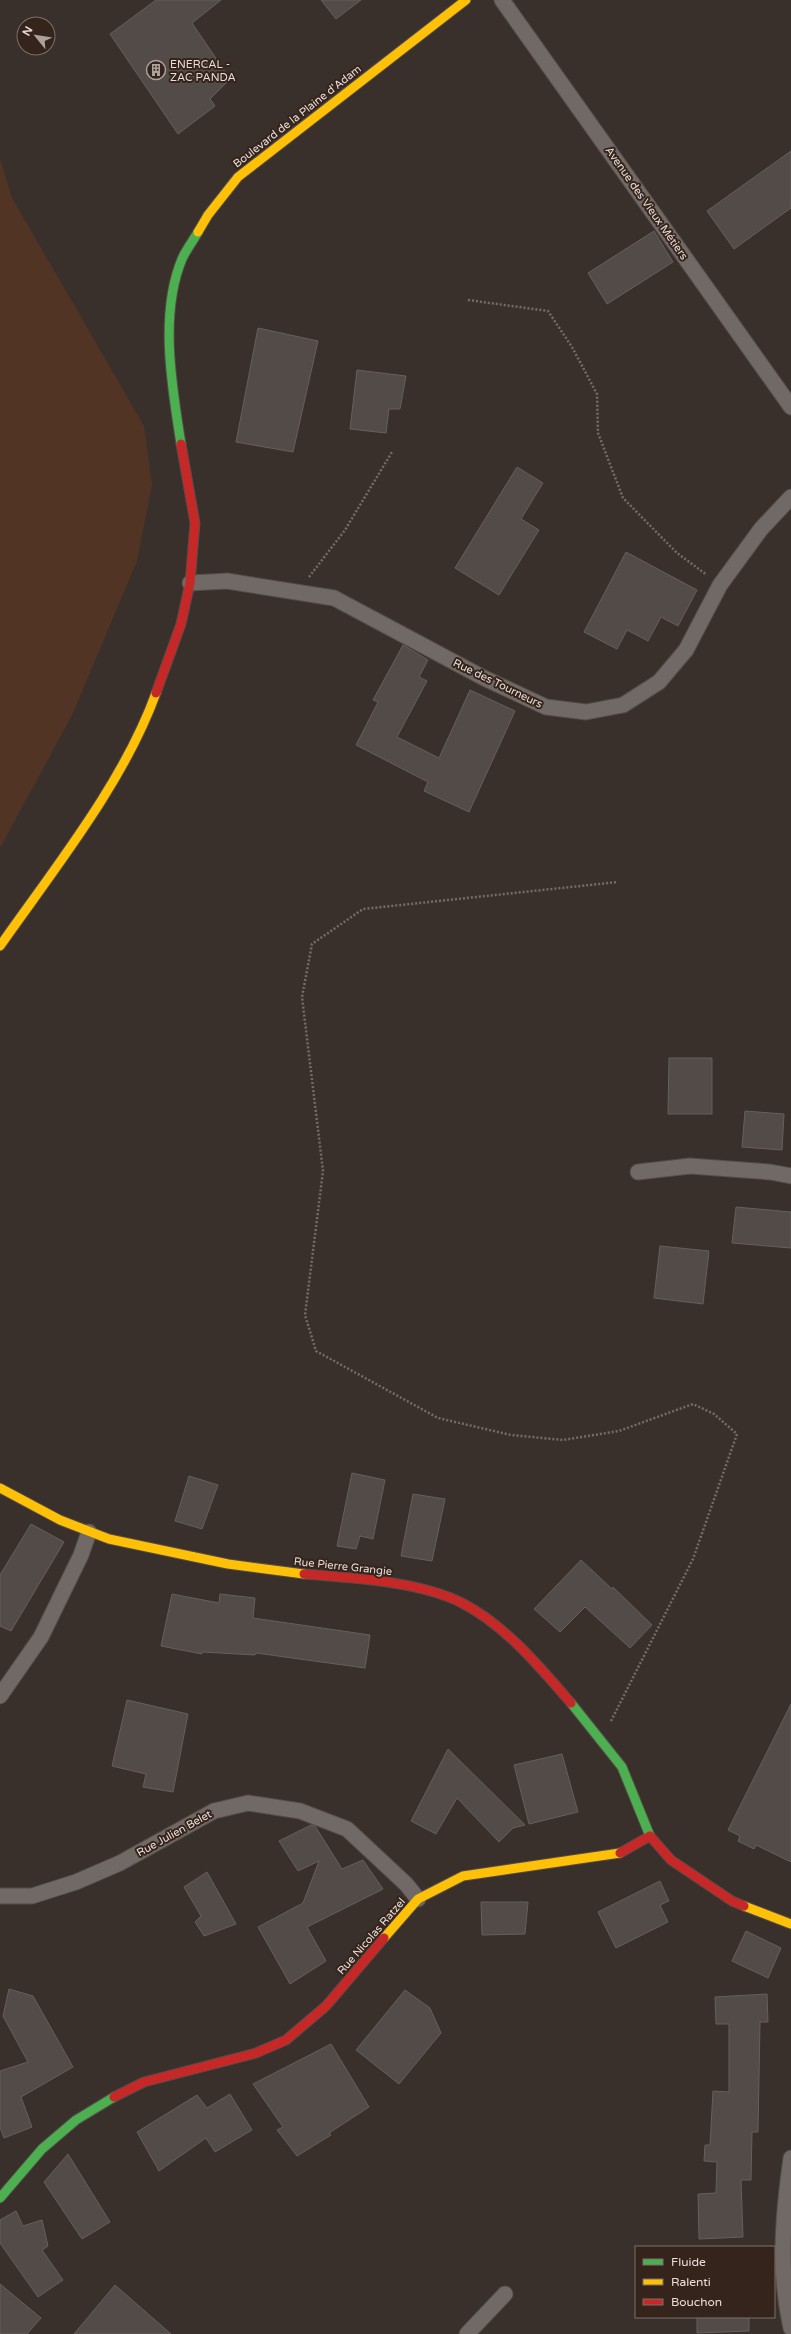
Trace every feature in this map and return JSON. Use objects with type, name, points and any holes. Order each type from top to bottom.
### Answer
[{"type":"street","name":"Boulevard de la Plaine d'Adam","points":[[0,946],[101,801],[144,721],[181,624],[190,583],[194,523],[171,383],[170,304],[182,259],[208,215],[238,177],[466,0]]},
{"type":"street","name":"Avenue des Vieux Métiers","points":[[502,0],[791,407]]},
{"type":"street","name":"Rue des Tourneurs","points":[[190,583],[227,581],[334,598],[484,678],[546,707],[586,712],[623,705],[659,682],[686,650],[720,585],[760,529],[791,497]]},
{"type":"street","points":[[638,1172],[690,1166],[770,1172],[791,1176]]},
{"type":"street","name":"Rue Pierre Grangie","points":[[0,1488],[60,1520],[109,1539],[228,1564],[285,1572],[380,1580],[431,1592],[461,1602],[490,1620],[539,1666],[622,1766],[650,1836]]},
{"type":"street","points":[[0,1696],[41,1637],[81,1555],[89,1532]]},
{"type":"street","name":"Rue Julien Belet","points":[[0,1896],[32,1896],[76,1882],[120,1863],[214,1811],[248,1803],[300,1811],[347,1829],[406,1884],[418,1899]]},
{"type":"street","points":[[650,1836],[671,1860],[732,1901],[791,1924]]},
{"type":"street","name":"Rue Nicolas Ratzel","points":[[0,2198],[42,2149],[76,2120],[119,2094],[144,2082],[202,2065],[256,2053],[286,2040],[326,2006],[418,1899],[463,1876],[624,1852],[650,1836]]},
{"type":"street","points":[[791,2158],[783,2217],[783,2262],[791,2328]]},
{"type":"street","points":[[466,2334],[505,2294]]},
{"type":"path","points":[[468,300],[548,310],[572,347],[597,394],[598,433],[623,498],[677,553],[720,585]]},
{"type":"path","points":[[298,592],[345,530],[392,452]]},
{"type":"path","points":[[601,1740],[693,1559],[737,1434],[714,1414],[693,1404],[619,1431],[562,1440],[511,1436],[438,1418],[316,1350],[305,1314],[323,1171],[302,997],[312,944],[363,909],[618,882]]},
{"type":"shaded area","points":[[0,159],[12,198],[144,426],[152,485],[137,561],[72,715],[0,848]]},
{"type":"building","name":"ENERCAL - ZAC PANDA","points":[[156,0],[221,0],[192,23],[230,79],[210,99],[215,106],[178,134],[110,34]]},
{"type":"building","points":[[321,0],[361,0],[336,19]]},
{"type":"building","points":[[791,151],[791,208],[734,249],[707,211]]},
{"type":"building","points":[[654,231],[673,262],[607,304],[588,273]]},
{"type":"building","points":[[258,328],[318,341],[293,452],[236,442]]},
{"type":"building","points":[[357,370],[406,376],[400,409],[389,409],[386,433],[350,429]]},
{"type":"building","points":[[517,467],[543,483],[521,519],[539,530],[499,595],[455,568]]},
{"type":"building","points":[[626,552],[697,590],[678,626],[661,617],[648,641],[627,630],[617,649],[584,632]]},
{"type":"building","points":[[403,645],[428,660],[419,677],[427,681],[397,737],[439,758],[470,690],[515,711],[469,812],[424,791],[428,782],[356,745],[378,702],[373,700]]},
{"type":"building","points":[[669,1058],[712,1058],[712,1114],[668,1114]]},
{"type":"building","points":[[745,1111],[784,1114],[782,1150],[742,1147]]},
{"type":"building","points":[[736,1207],[791,1212],[791,1248],[732,1243]]},
{"type":"building","points":[[660,1246],[709,1251],[703,1304],[654,1298]]},
{"type":"building","points":[[352,1473],[385,1480],[373,1539],[360,1536],[356,1549],[337,1546]]},
{"type":"building","points":[[189,1476],[218,1485],[202,1529],[175,1521]]},
{"type":"building","points":[[413,1494],[445,1499],[432,1561],[401,1556]]},
{"type":"building","points":[[31,1524],[64,1542],[11,1631],[0,1626],[0,1575]]},
{"type":"building","points":[[581,1560],[612,1589],[613,1587],[652,1625],[630,1648],[585,1607],[560,1632],[534,1609]]},
{"type":"building","points":[[172,1594],[219,1603],[220,1594],[255,1598],[253,1618],[370,1635],[365,1668],[256,1653],[255,1655],[202,1652],[202,1654],[161,1646]]},
{"type":"building","points":[[127,1700],[188,1714],[173,1792],[143,1787],[146,1774],[112,1766]]},
{"type":"building","points":[[791,1704],[791,1862],[756,1845],[754,1849],[738,1841],[740,1836],[728,1830]]},
{"type":"building","points":[[448,1749],[525,1825],[513,1828],[499,1842],[457,1798],[436,1834],[411,1821]]},
{"type":"building","points":[[562,1754],[578,1812],[529,1824],[514,1765]]},
{"type":"building","points":[[311,1825],[315,1826],[342,1869],[363,1860],[383,1889],[307,1927],[326,1961],[290,1984],[258,1927],[303,1903],[319,1861],[298,1871],[279,1841]]},
{"type":"building","points":[[207,1872],[236,1924],[204,1936],[195,1922],[201,1916],[184,1887]]},
{"type":"building","points":[[660,1881],[669,1901],[660,1905],[668,1922],[616,1948],[598,1912]]},
{"type":"building","points":[[481,1902],[528,1902],[525,1934],[482,1935]]},
{"type":"building","points":[[746,1931],[781,1948],[768,1978],[732,1961]]},
{"type":"building","points":[[9,1989],[33,1996],[73,2067],[21,2097],[32,2127],[4,2138],[0,2127],[0,2071],[28,2062],[3,2016]]},
{"type":"building","points":[[405,1990],[430,2008],[441,2033],[399,2084],[356,2050]]},
{"type":"building","points":[[767,1994],[768,2022],[760,2022],[758,2132],[752,2132],[751,2180],[741,2180],[743,2237],[699,2239],[698,2194],[716,2193],[717,2162],[704,2161],[705,2145],[710,2145],[713,2091],[729,2092],[729,2024],[716,2024],[715,1997]]},
{"type":"building","points":[[331,2044],[369,2107],[329,2133],[331,2135],[297,2156],[277,2130],[283,2127],[253,2084]]},
{"type":"building","points":[[230,2094],[252,2130],[215,2152],[206,2138],[159,2171],[137,2132],[197,2095],[207,2108]]},
{"type":"building","points":[[68,2154],[110,2222],[82,2239],[44,2182]]},
{"type":"building","points":[[16,2211],[23,2226],[42,2220],[48,2246],[42,2250],[63,2280],[38,2297],[0,2243],[0,2220]]},
{"type":"building","points":[[0,2284],[41,2318],[27,2334],[0,2334]]},
{"type":"building","points":[[115,2285],[171,2334],[74,2334]]},
{"type":"building","points":[[697,2318],[749,2318],[749,2331],[697,2333]]},
{"type":"traffic: fast","points":[[181,444],[171,375],[169,327],[175,280],[185,252],[198,232]]},
{"type":"traffic: fast","points":[[571,1703],[622,1767],[650,1836]]},
{"type":"traffic: fast","points":[[0,2198],[42,2149],[76,2120],[114,2097]]},
{"type":"traffic: slow","points":[[198,232],[208,215],[238,177],[466,0]]},
{"type":"traffic: slow","points":[[0,946],[65,856],[107,792],[126,759],[156,693]]},
{"type":"traffic: slow","points":[[0,1488],[60,1520],[109,1539],[228,1564],[304,1574]]},
{"type":"traffic: slow","points":[[384,1938],[418,1899],[463,1876],[620,1853]]},
{"type":"traffic: slow","points":[[744,1906],[791,1924]]},
{"type":"traffic: jam","points":[[156,693],[181,624],[190,583],[195,523],[181,444]]},
{"type":"traffic: jam","points":[[304,1574],[364,1579],[406,1585],[445,1596],[462,1603],[493,1623],[521,1647],[571,1703]]},
{"type":"traffic: jam","points":[[620,1853],[650,1836],[671,1860],[732,1901],[744,1906]]},
{"type":"traffic: jam","points":[[114,2097],[144,2082],[256,2053],[286,2040],[326,2006],[384,1938]]},
{"type":"place","name":"ENERCAL - ZAC PANDA","points":[[156,70]]}]
